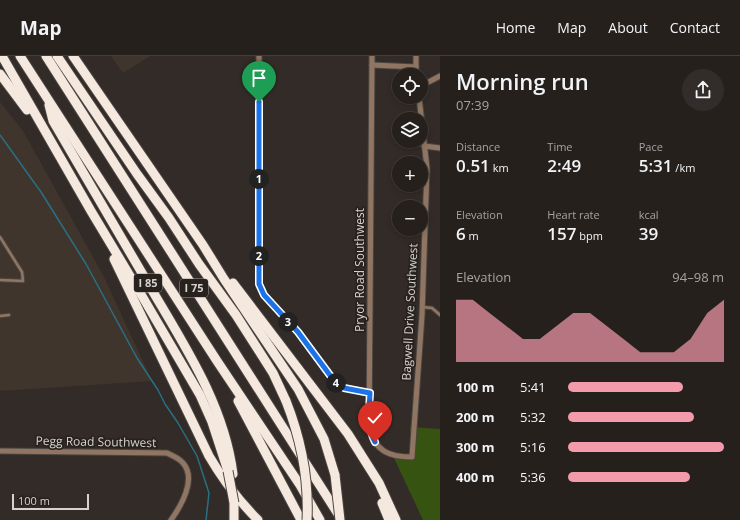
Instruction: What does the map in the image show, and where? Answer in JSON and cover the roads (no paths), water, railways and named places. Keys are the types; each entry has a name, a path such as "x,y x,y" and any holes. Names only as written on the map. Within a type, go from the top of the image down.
{"highway":[{"path":"2,56 90,211 200,395 231,473 231,490 234,503"},
{"name":"I 75","path":"20,56 217,361 300,485 320,520"},
{"name":"I 75","path":"46,56 341,520"},
{"path":"57,56 199,264 236,315 273,373 294,422 303,454 308,492 307,520"},
{"path":"73,56 203,245 298,389 324,438 335,475 341,520"},
{"path":"80,56 108,107"},
{"path":"0,74 48,138"},
{"name":"I 85","path":"48,99 53,121 173,326 208,390 226,437 231,473 234,517"},
{"path":"90,211 208,456 223,480 258,520"},
{"path":"203,245 256,311 348,434 379,483 396,520"},
{"path":"217,361 301,520"},
{"path":"348,434 365,465 389,520"}],"street":[{"path":"259,56 259,284 264,295 298,332 335,382 344,388 370,393"},
{"name":"Pryor Road Southwest","path":"372,56 369,428 371,435 381,449 399,457 412,457"},
{"path":"372,65 416,67 416,56"},
{"path":"428,82 440,76"},
{"path":"428,146 440,148"},
{"name":"Bagwell Drive Southwest","path":"412,457 422,306 426,168 424,148"},
{"name":"Pegg Road Southwest","path":"0,451 167,453 177,458 184,464 188,472 189,482 182,501 171,520"}],"lane":[{"path":"0,237 22,272 23,280 0,280"},
{"path":"422,306 432,308 440,315"},
{"path":"0,316 9,315"}],"waterway":[{"path":"0,135 41,192 86,264 137,358 158,390 197,456 209,493 206,520"}]}
